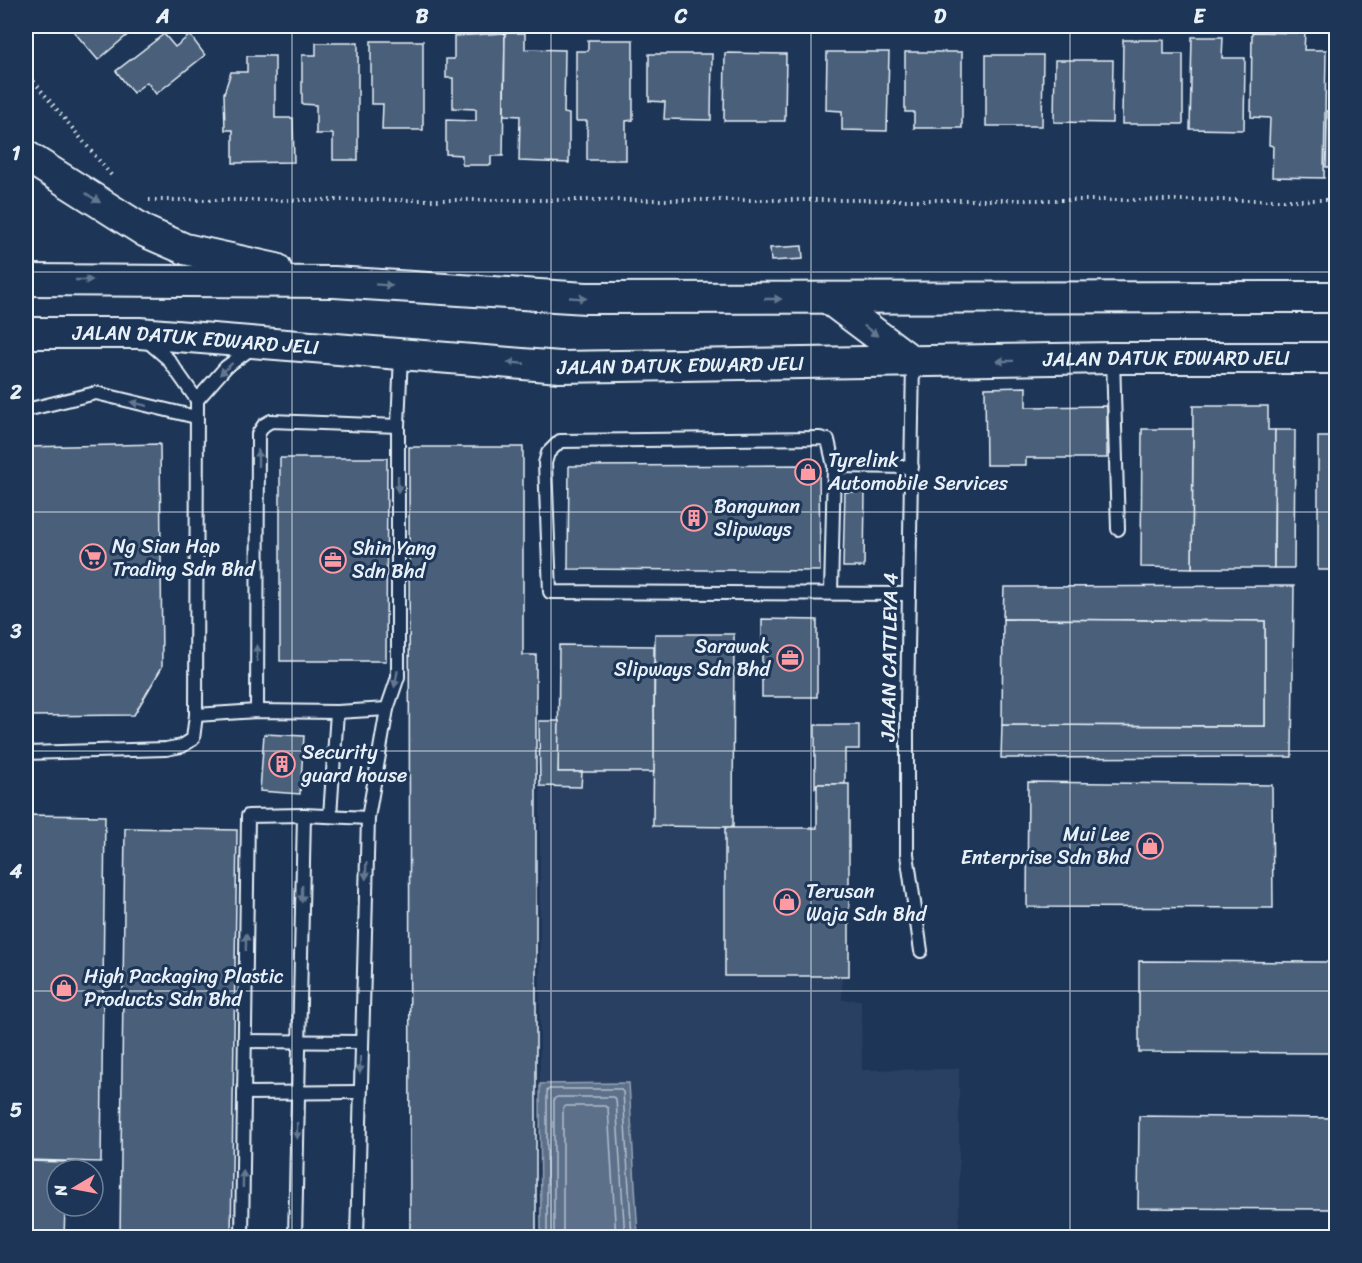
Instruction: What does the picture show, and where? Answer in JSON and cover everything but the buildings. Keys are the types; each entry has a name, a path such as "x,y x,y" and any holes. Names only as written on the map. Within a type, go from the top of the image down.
{"street":[{"path":"26,156 146,232 185,249 334,282"},
{"path":"26,184 66,180"},
{"path":"26,280 334,282 586,298 1336,297"},
{"path":"830,299 913,362"},
{"name":"JALAN DATUK EDWARD JELI","path":"26,333 139,333 560,367 1113,358 1336,358"},
{"path":"26,354 74,333"}],"lane":[{"path":"139,333 168,359 197,400"},
{"path":"26,753 166,749 182,746 193,739 196,715 197,400 226,367 260,343"},
{"path":"357,1238 360,1042 368,818 387,709 398,677 398,426 401,354"},
{"path":"1113,358 1118,529"},
{"name":"JALAN CATTLEYA 4","path":"913,362 907,854 921,951"},
{"path":"26,410 96,393 196,417"},
{"path":"257,711 258,434 264,425 271,421 398,426"},
{"path":"831,593 834,466 828,440 820,438 560,441 548,453 545,463 550,592 909,594"},
{"path":"834,466 912,467"},
{"path":"196,715 257,711 338,712 387,709"},
{"path":"330,816 338,712"},
{"path":"242,1238 248,816 304,815 368,818"},
{"path":"295,1238 304,815"},
{"path":"245,1041 360,1042"},
{"path":"244,1093 359,1092"}],"path":[{"path":"26,72 117,182"},
{"path":"144,200 1336,200"}],"shaded area":[{"path":"582,772 654,772 654,826 725,828 725,976 842,976 842,1000 861,1000 862,1070 959,1069 959,1237 638,1237 629,1083 540,1084 540,786 581,787"}],"water":[{"path":"629,1083 638,1237 541,1237 540,1084"}],"place":[{"name":"Tyrelink Automobile Services","path":"808,472"},
{"name":"Bangunan Slipways","path":"694,518"},
{"name":"Ng Sian Hap Trading Sdn Bhd","path":"93,557"},
{"name":"Shin Yang Sdn Bhd","path":"333,560"},
{"name":"Sarawak Slipways Sdn Bhd","path":"790,658"},
{"name":"Security guard house","path":"282,764"},
{"name":"Mui Lee Enterprise Sdn Bhd","path":"1150,846"},
{"name":"Terusan Waja Sdn Bhd","path":"787,902"},
{"name":"High Packaging Plastic Products Sdn Bhd","path":"64,988"}]}
